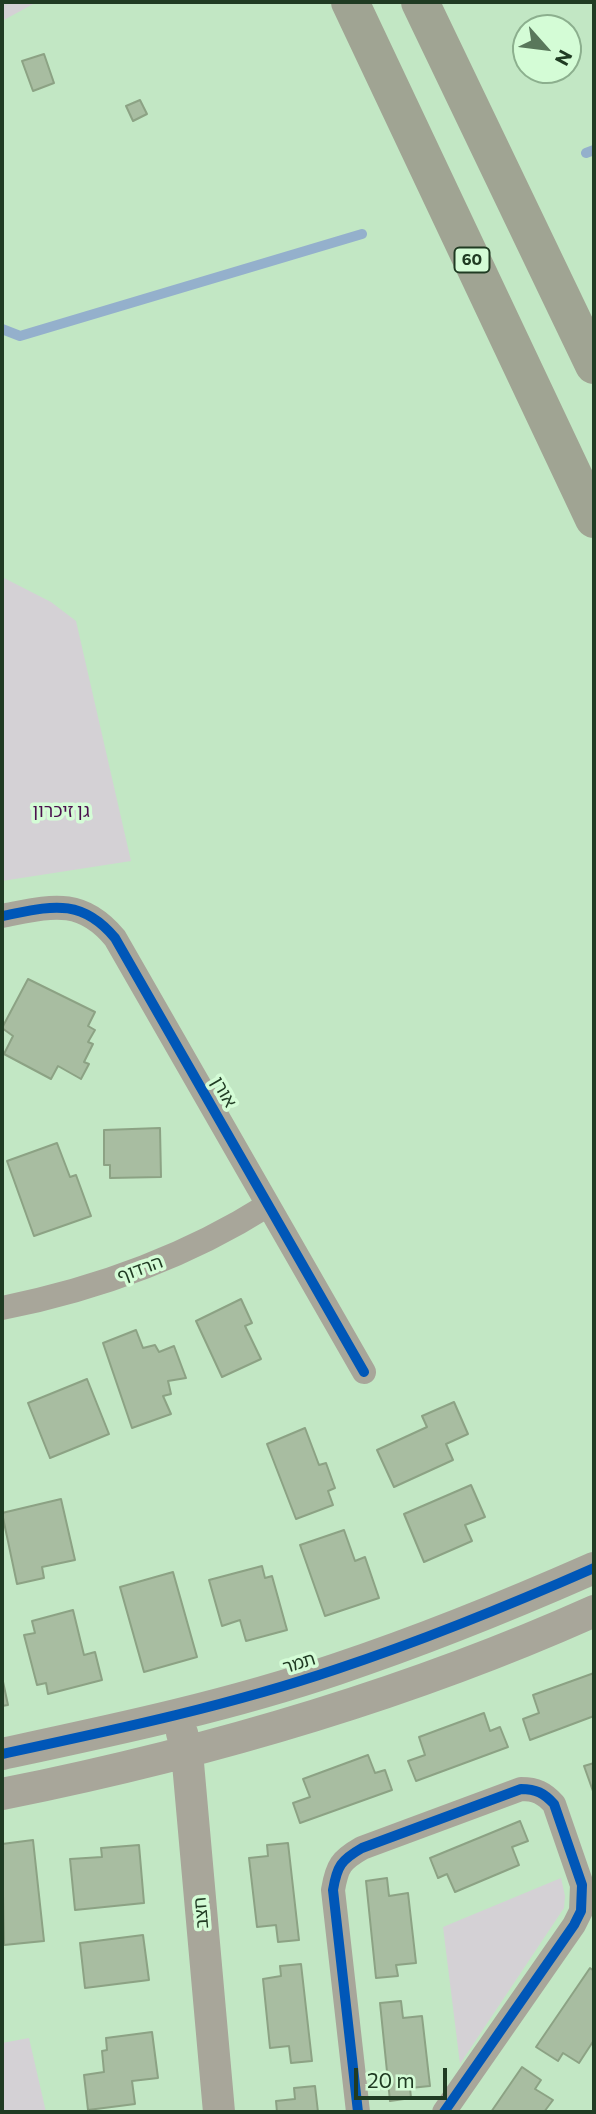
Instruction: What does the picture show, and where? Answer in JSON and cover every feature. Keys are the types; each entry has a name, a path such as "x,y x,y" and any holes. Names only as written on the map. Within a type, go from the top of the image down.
{"highway":[{"name":"60","path":"350,2 594,519"},
{"path":"420,2 594,365"}],"street":[{"name":"אורן","path":"2,916 40,909 67,908 89,914 107,928 123,950 364,1372"},
{"name":"הרדוף","path":"2,1308 75,1290 142,1269 229,1230 268,1205"},
{"name":"תמר","path":"2,1754 178,1714 265,1691 405,1646 594,1568"},
{"path":"2,1794 276,1729 406,1687 594,1611"},
{"name":"חצב","path":"178,1714 187,1752 219,2112"},
{"path":"358,2112 332,1890 336,1871 345,1858 362,1848 521,1790 531,1789 545,1795 554,1804 582,1885 581,1911 574,1925 444,2112"}],"green space":[{"path":"2,2 37,2 2,21"},
{"name":"גן זיכרון","path":"2,577 51,602 76,621 131,861 2,881"},
{"path":"561,1878 565,1896 564,1908 460,2064 443,1927"},
{"path":"29,2038 46,2112 2,2112 2,2043"}],"building":[{"path":"44,54 54,83 33,91 22,61"},
{"path":"140,100 147,114 133,121 126,106"},
{"path":"28,979 95,1012 88,1026 95,1030 88,1042 93,1044 84,1062 89,1064 81,1079 58,1066 51,1079 4,1054 13,1036 2,1028"},
{"path":"160,1128 161,1177 110,1178 110,1165 104,1165 104,1130"},
{"path":"57,1143 70,1177 76,1175 91,1216 34,1236 7,1161"},
{"path":"241,1299 252,1323 245,1326 261,1359 222,1377 196,1321"},
{"path":"136,1330 143,1348 155,1345 159,1352 174,1346 186,1378 168,1381 171,1394 163,1396 171,1414 132,1428 103,1343"},
{"path":"87,1379 109,1434 50,1458 28,1403"},
{"path":"454,1402 468,1434 446,1444 453,1460 394,1487 377,1450 427,1427 422,1416"},
{"path":"305,1428 319,1465 326,1463 335,1488 328,1491 333,1505 296,1519 267,1444"},
{"path":"471,1485 485,1517 465,1525 472,1541 424,1562 404,1514"},
{"path":"61,1499 75,1560 42,1567 44,1578 17,1584 2,1513"},
{"path":"344,1530 355,1561 365,1557 379,1598 325,1616 300,1545"},
{"path":"262,1566 265,1578 272,1576 287,1630 246,1641 240,1620 222,1626 209,1580"},
{"path":"173,1572 197,1657 144,1672 120,1587"},
{"path":"73,1610 84,1655 95,1652 102,1680 48,1694 46,1683 37,1685 24,1635 35,1633 32,1621"},
{"path":"594,1673 594,1716 530,1740 523,1719 539,1713 533,1695"},
{"path":"2,1677 8,1705 2,1706"},
{"path":"484,1713 490,1731 500,1727 508,1747 416,1781 408,1761 425,1755 419,1737"},
{"path":"368,1755 375,1773 385,1770 392,1790 300,1823 293,1803 310,1797 303,1779"},
{"path":"594,1763 594,1794 584,1766"},
{"path":"520,1821 528,1841 512,1847 519,1865 455,1892 447,1874 438,1878 430,1858"},
{"path":"33,1840 44,1941 4,1945 2,1844"},
{"path":"288,1843 299,1940 278,1942 276,1925 257,1927 249,1858 268,1856 267,1845"},
{"path":"139,1845 144,1903 75,1910 70,1859 102,1857 101,1848"},
{"path":"387,1878 389,1896 408,1893 416,1963 396,1965 398,1976 376,1978 366,1881"},
{"path":"143,1935 149,1980 85,1988 80,1943"},
{"path":"301,1964 312,2061 291,2063 289,2046 270,2048 263,1979 281,1976 280,1966"},
{"path":"590,1968 594,1971 594,2040 579,2063 563,2053 558,2061 536,2047"},
{"path":"401,2001 403,2018 422,2016 430,2086 410,2088 411,2098 390,2101 380,2003"},
{"path":"152,2032 158,2078 132,2081 135,2104 88,2110 84,2075 104,2072 102,2051 107,2050 106,2038"},
{"path":"522,2067 541,2080 535,2089 553,2100 544,2112 491,2112"},
{"path":"315,2086 318,2112 277,2112 276,2101 295,2099 294,2088"}],"waterway":[{"path":"586,153 594,150"},
{"path":"2,329 20,336 362,234"}],"cycle path":[{"path":"2,916 49,908 76,910 102,925 115,938 364,1372"},
{"path":"2,1754 171,1716 296,1682 434,1634 594,1568"},
{"path":"358,2112 333,1890 338,1869 349,1856 362,1848 521,1789 535,1791 554,1804 582,1885 581,1911 574,1925 444,2112"}]}
